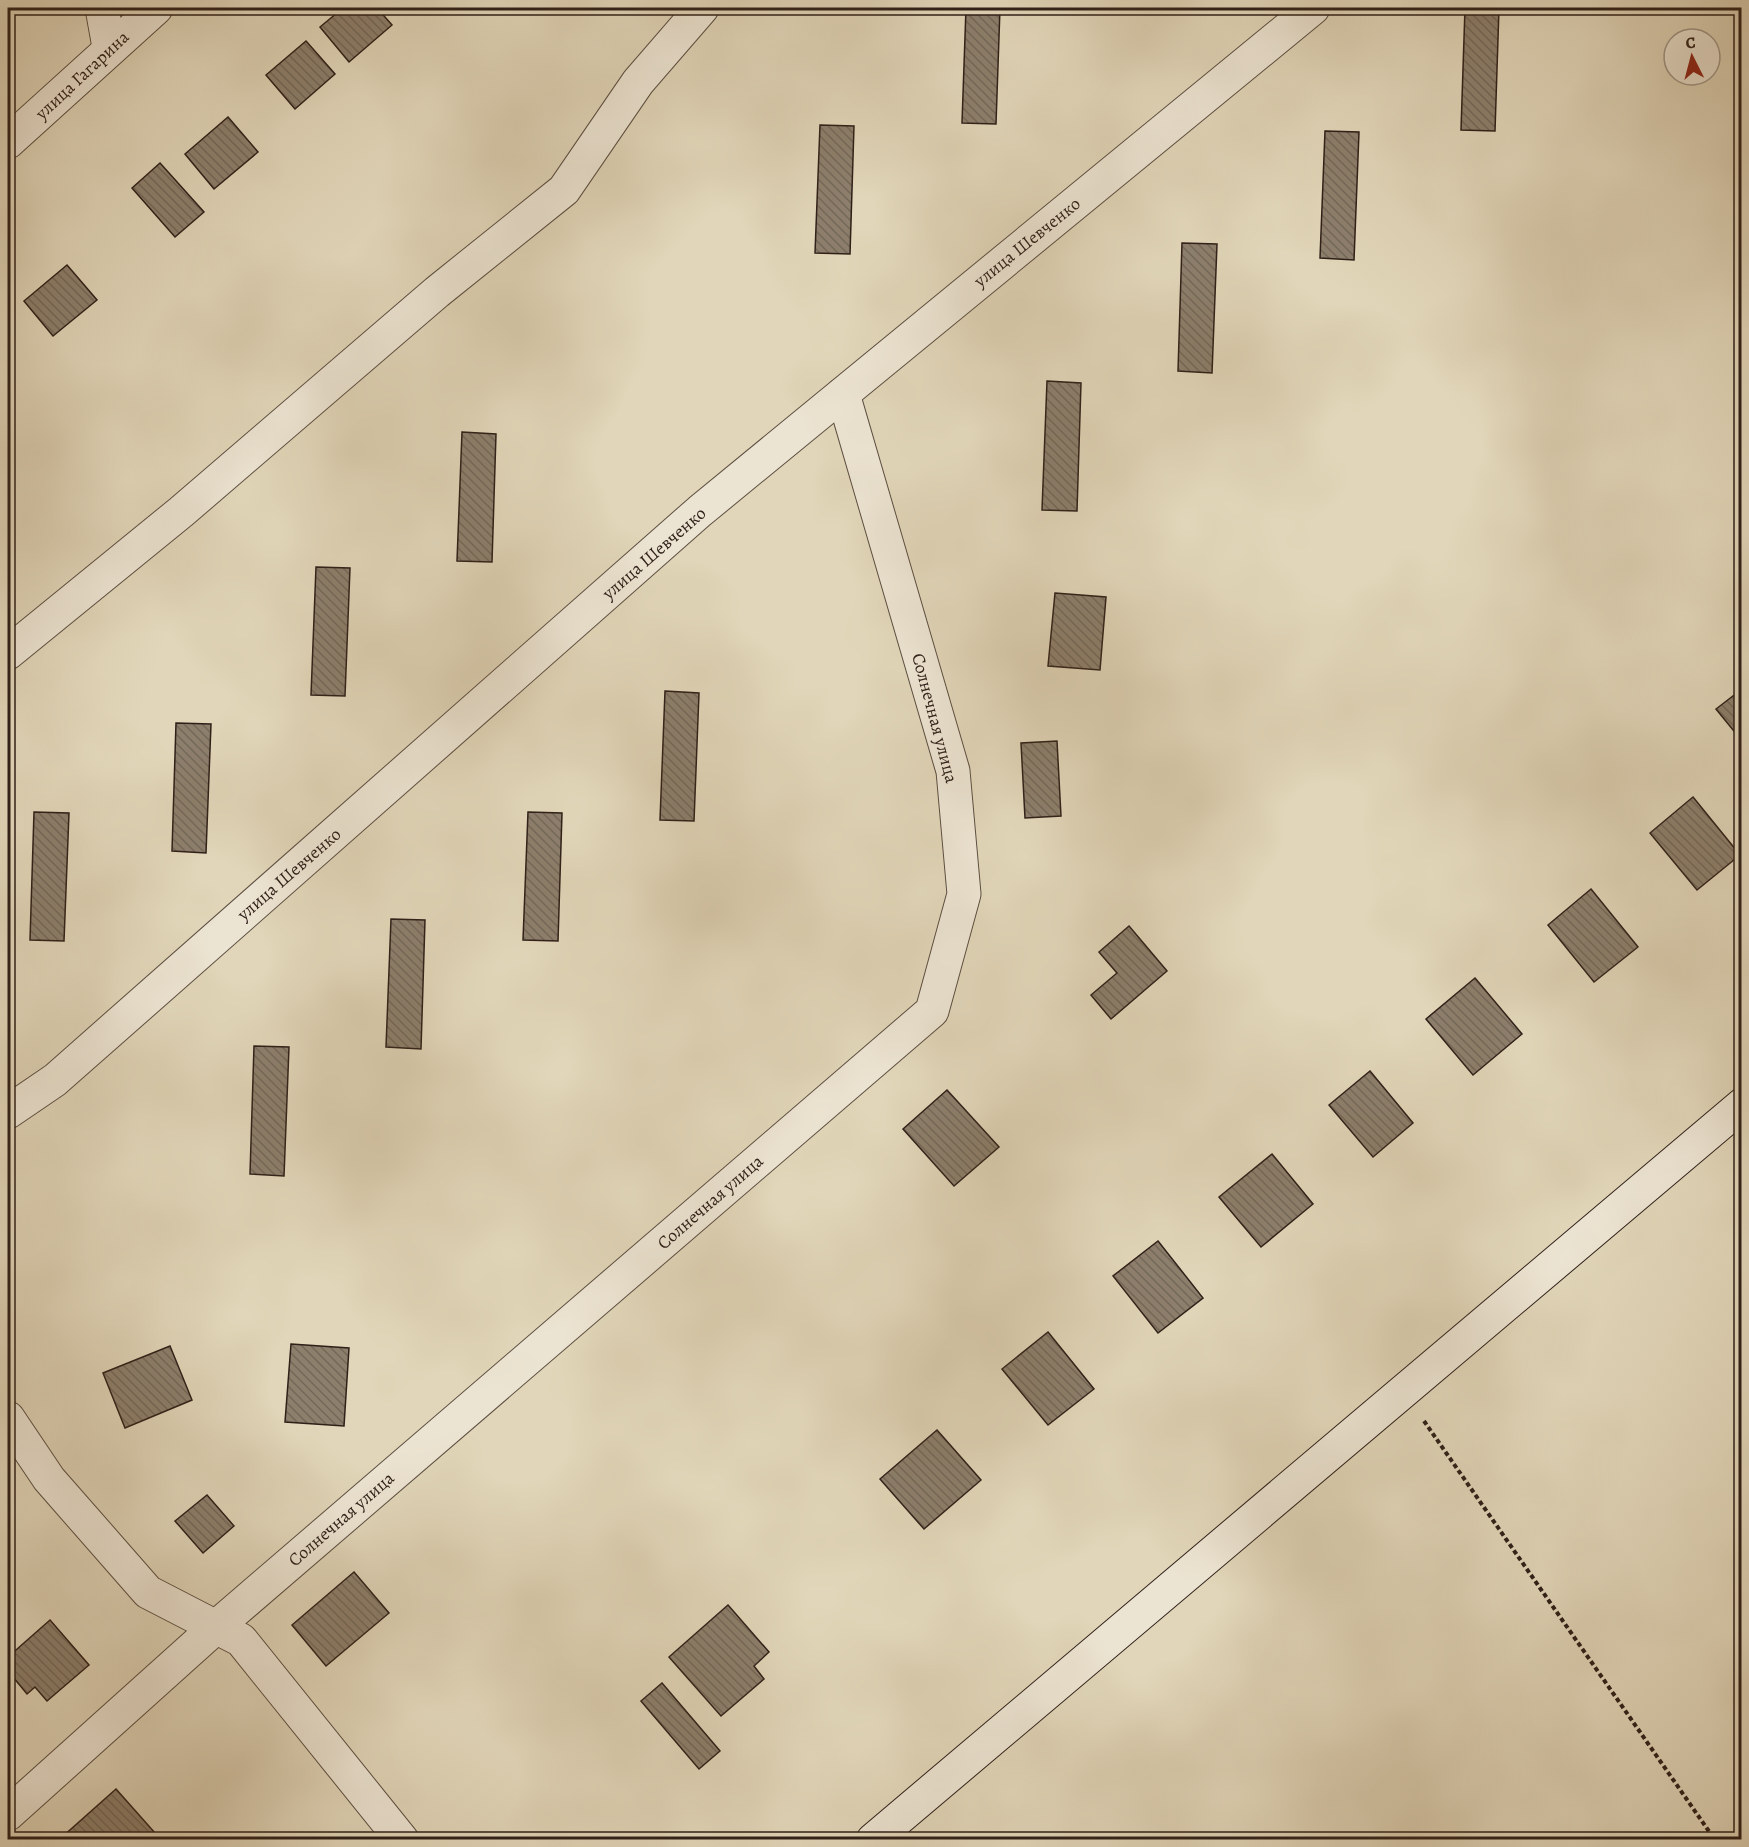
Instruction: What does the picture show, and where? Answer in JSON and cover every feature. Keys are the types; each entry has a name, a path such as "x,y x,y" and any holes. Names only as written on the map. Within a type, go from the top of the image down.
{"street":[{"path":"102,8 109,47"},
{"name":"улица Гагарина","path":"8,142 109,47 156,8"},
{"path":"8,653 171,520 437,292 564,190 638,82 702,8"},
{"name":"улица Шевченко","path":"8,1112 56,1080 700,511 1313,8"},
{"name":"Солнечная улица","path":"8,1814 216,1627 933,1011 964,894 953,771 843,394"},
{"path":"873,1839 1742,1105"},
{"path":"8,1419 49,1479 148,1592 241,1640 402,1839"}],"path":[{"path":"1403,1391 1715,1839"}],"building":[{"path":"343,8 377,8 392,25 349,62 320,27"},
{"path":"966,8 1000,8 996,124 962,123"},
{"path":"1465,8 1499,8 1495,131 1461,130"},
{"path":"306,41 335,74 295,109 266,75"},
{"path":"228,117 258,152 214,189 185,154"},
{"path":"820,125 854,126 850,254 815,253"},
{"path":"1325,131 1359,132 1354,260 1320,258"},
{"path":"160,163 204,212 175,237 132,188"},
{"path":"1182,243 1217,244 1212,373 1178,371"},
{"path":"67,265 97,300 53,336 24,301"},
{"path":"1047,381 1081,383 1077,511 1042,510"},
{"path":"462,432 496,434 492,562 457,561"},
{"path":"1742,433 1742,447 1735,438"},
{"path":"316,567 350,568 345,696 311,695"},
{"path":"1055,593 1106,597 1100,670 1048,666"},
{"path":"1742,689 1742,741 1716,709"},
{"path":"665,691 699,693 694,821 660,820"},
{"path":"176,723 211,724 206,853 172,851"},
{"path":"1057,741 1061,816 1025,818 1021,743"},
{"path":"1693,797 1740,855 1697,890 1650,833"},
{"path":"34,812 69,813 64,941 30,940"},
{"path":"528,812 562,813 558,941 523,940"},
{"path":"1591,889 1638,947 1594,982 1548,925"},
{"path":"391,919 425,920 421,1049 386,1047"},
{"path":"1129,926 1167,971 1111,1019 1091,995 1117,973 1099,952"},
{"path":"1475,978 1522,1034 1473,1075 1426,1019"},
{"path":"254,1046 289,1047 284,1176 250,1174"},
{"path":"1370,1071 1413,1123 1373,1157 1329,1105"},
{"path":"947,1090 999,1147 954,1186 903,1129"},
{"path":"1272,1154 1313,1204 1261,1247 1219,1197"},
{"path":"1158,1241 1203,1298 1158,1333 1113,1276"},
{"path":"1048,1332 1094,1389 1048,1425 1002,1369"},
{"path":"291,1344 349,1348 344,1426 285,1422"},
{"path":"170,1346 192,1400 125,1428 103,1373"},
{"path":"937,1430 981,1480 924,1529 880,1479"},
{"path":"207,1495 234,1526 203,1553 175,1521"},
{"path":"354,1572 389,1613 326,1666 292,1625"},
{"path":"728,1605 769,1652 754,1666 764,1679 721,1716 669,1657"},
{"path":"50,1620 89,1665 47,1701 35,1687 27,1694 8,1671 8,1657"},
{"path":"662,1683 720,1751 699,1769 641,1701"},
{"path":"116,1789 155,1833 148,1840 62,1840 61,1838"}]}
